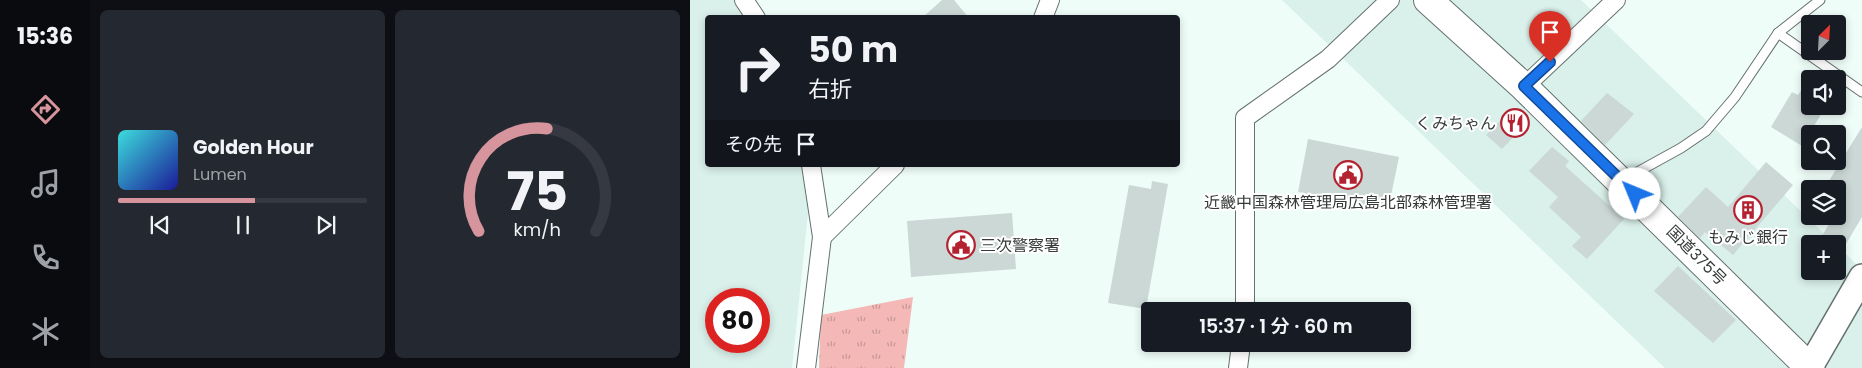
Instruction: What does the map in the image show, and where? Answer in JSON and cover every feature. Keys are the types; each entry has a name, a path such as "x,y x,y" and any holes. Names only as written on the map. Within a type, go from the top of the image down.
{"highway":[{"name":"国道375号","path":"1428,0 1524,86 1622,180 1810,368"}],"street":[{"path":"744,0 754,15"},
{"path":"1044,15 1050,0"},
{"path":"1245,302 1245,118 1328,58 1390,0"},
{"path":"1524,86 1616,0"},
{"path":"806,368 822,237 811,167"},
{"path":"822,237 893,167"},
{"path":"1810,368 1862,278"},
{"path":"1238,368 1240,352"}],"lane":[{"path":"1622,180 1681,148 1706,130 1735,97 1778,33 1820,0"},
{"path":"1778,33 1862,92"}],"shaded area":[{"path":"690,0 735,0 744,15 705,15 705,167 813,167 792,368 690,368"},
{"path":"1282,0 1581,0 1801,211 1801,225 1815,225 1826,235 1801,235 1801,280 1846,280 1846,254 1862,270 1862,368 1665,368"}],"green space":[{"path":"913,297 904,368 819,368 821,315"}],"building":[{"path":"942,0 954,0 966,15 925,15"},
{"path":"1801,90 1801,115 1821,115 1815,125 1801,125 1801,145 1771,127 1792,92 1798,95"},
{"path":"1607,93 1634,114 1605,145 1581,121"},
{"path":"1511,110 1526,124 1502,149 1486,135"},
{"path":"1862,127 1862,217 1846,244 1846,235 1822,235 1829,225 1846,225 1846,180 1830,180 1836,170 1846,170 1846,153"},
{"name":"近畿中国森林管理局広島北部森林管理署","path":"1308,139 1399,157 1388,210 1298,192"},
{"path":"1552,147 1569,161 1565,166 1624,219 1587,259 1572,246 1581,237 1549,207 1558,197 1529,171"},
{"name":"もみじ銀行","path":"1766,162 1793,185 1733,255 1705,232 1700,238 1678,217 1706,187 1728,207"},
{"path":"1152,181 1168,184 1147,302 1141,302 1141,308 1108,303 1129,185 1151,189"},
{"name":"三次警察署","path":"1012,213 1016,269 911,277 907,221"},
{"path":"1678,266 1736,320 1713,343 1654,291"}],"place":[{"name":"くみちゃん","path":"1515,123"},
{"name":"近畿中国森林管理局広島北部森林管理署","path":"1348,175"},
{"name":"もみじ銀行","path":"1748,210"},
{"name":"三次警察署","path":"961,245"}],"route":[{"path":"1550,62 1524,86 1635,194"}]}
